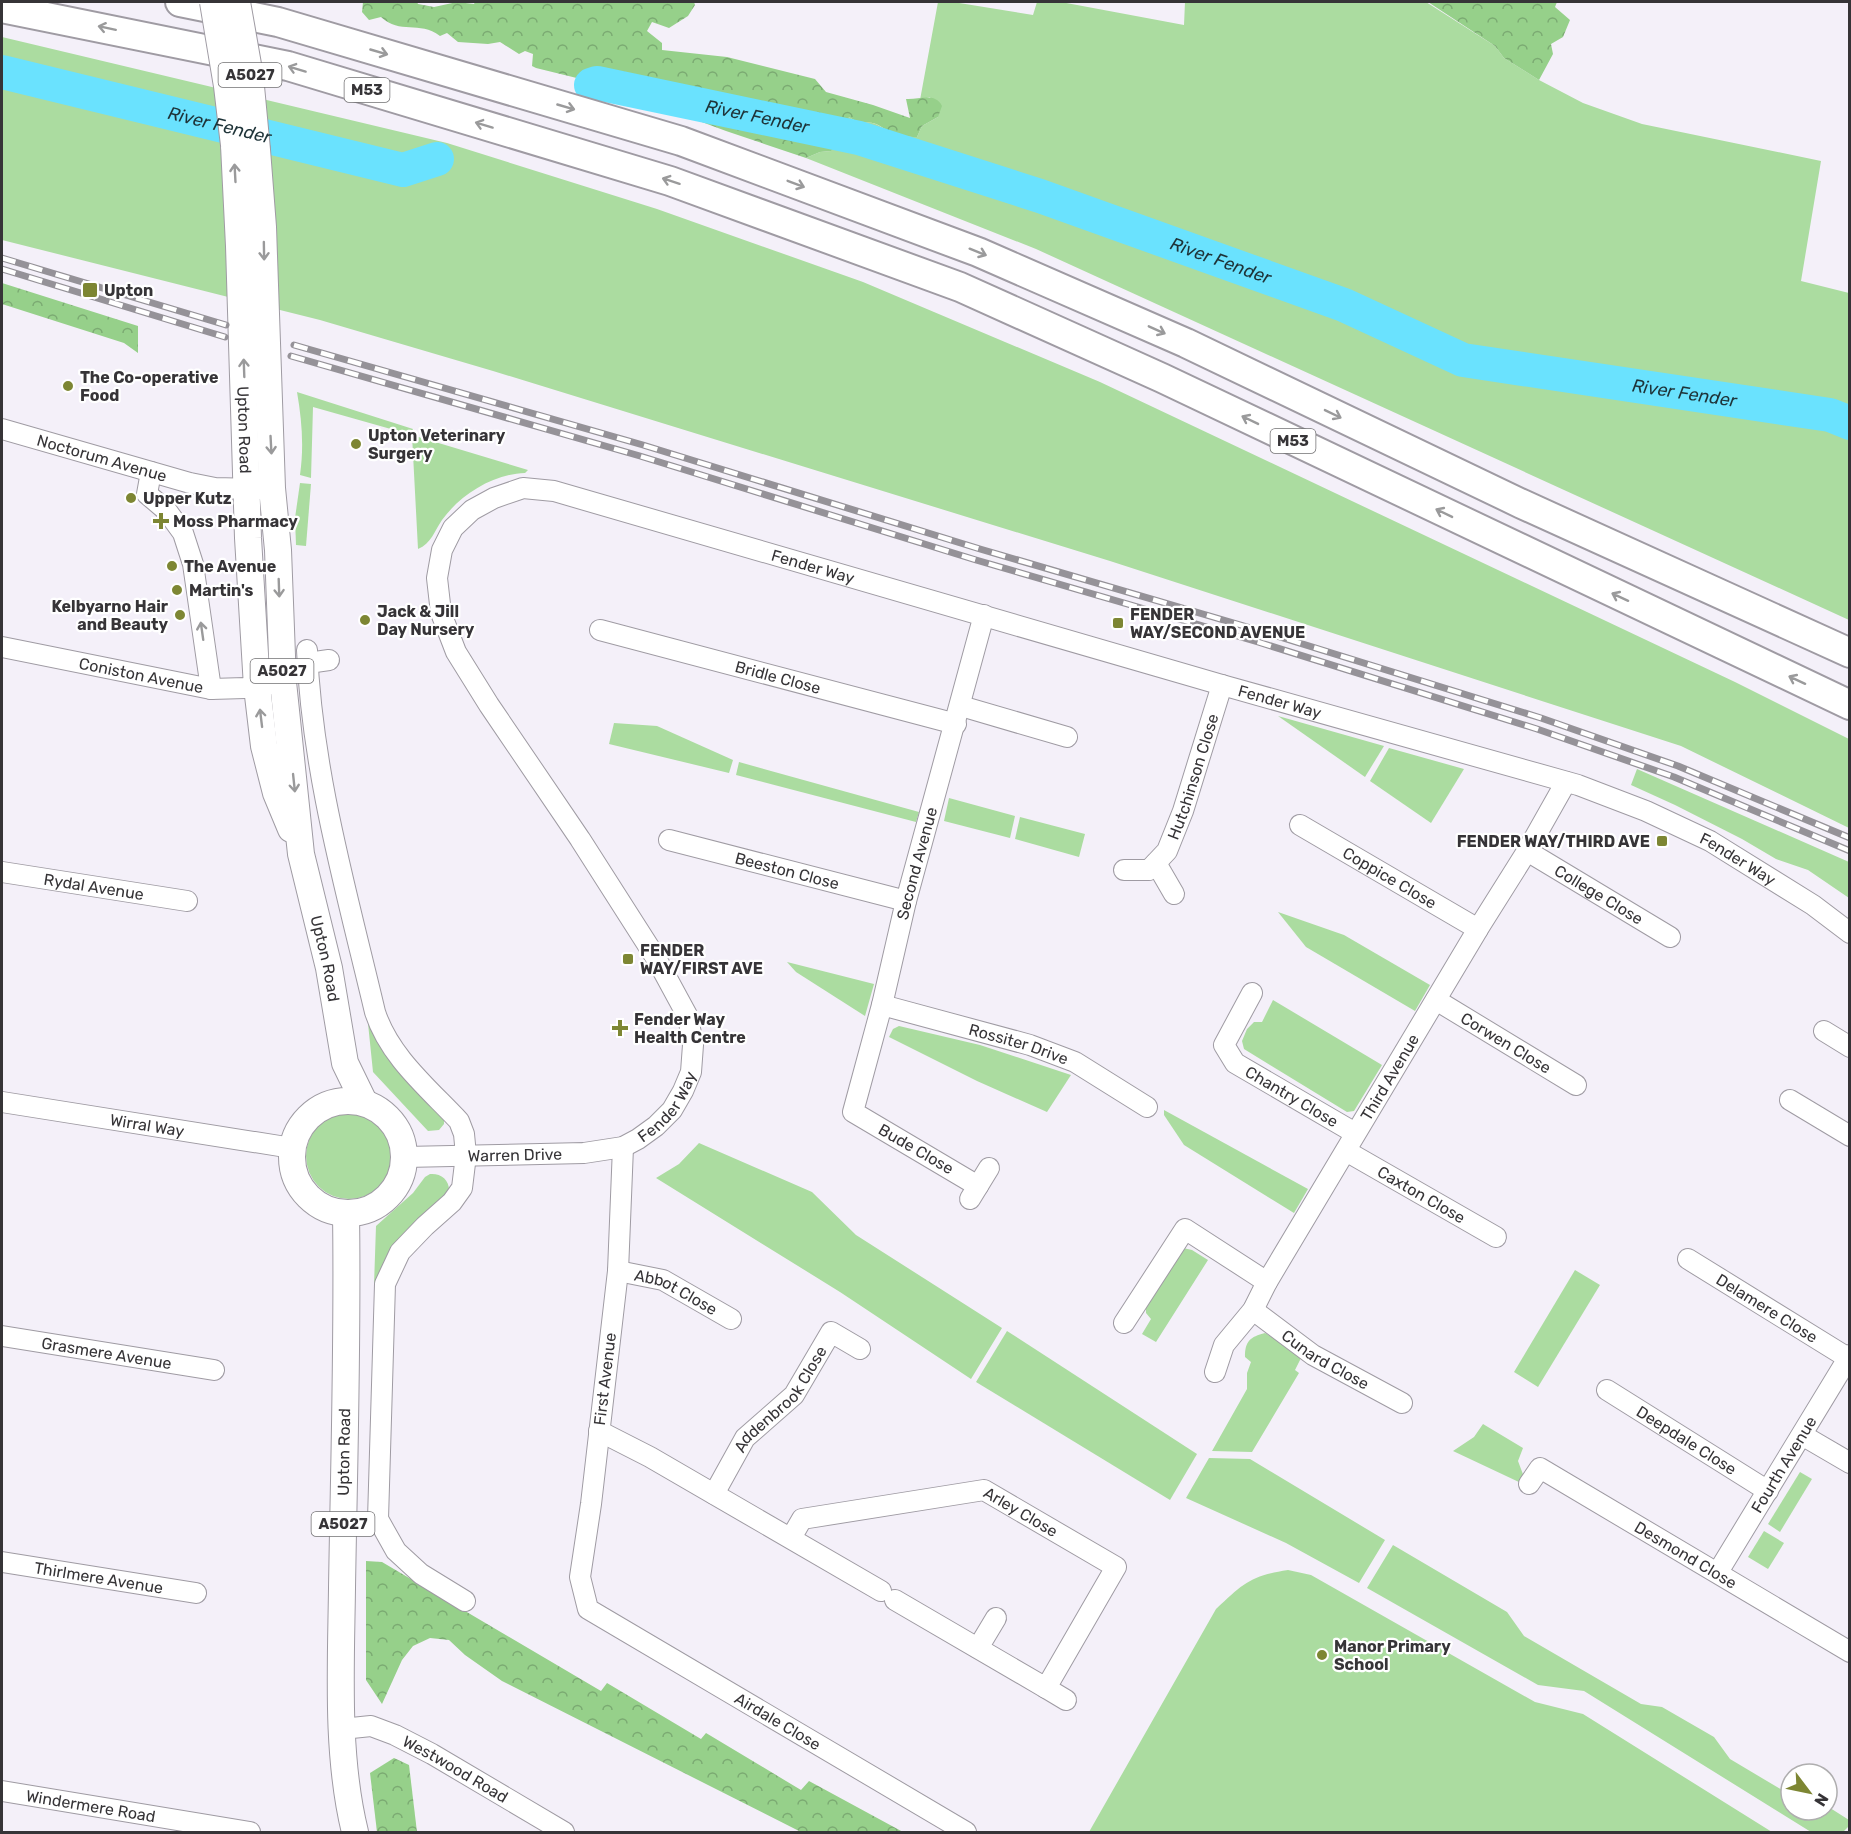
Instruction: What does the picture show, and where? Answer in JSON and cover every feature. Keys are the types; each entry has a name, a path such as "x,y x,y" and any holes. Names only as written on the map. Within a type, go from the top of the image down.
{"highway":[{"name":"M53","path":"180,2 278,22 681,141 978,252 1186,343 1522,504 1850,653"},
{"name":"M53","path":"2,8 288,66 670,181 960,286 1162,378 1850,705"}],"main road":[{"name":"Upton Road","path":"213,2 227,86 246,148 263,227 257,687 264,746 276,793 302,854"},
{"name":"Upton Road","path":"237,2 250,76 246,148"},
{"name":"Upton Road","path":"260,489 278,550 283,682 302,854 329,968 345,1063 364,1102"},
{"name":"Upton Road","path":"331,1103 345,1063"},
{"path":"347,1100 364,1102 381,1110 394,1123 402,1139 405,1157 402,1175 394,1191 380,1204 364,1212 346,1214 327,1210 311,1200 299,1185 292,1167 292,1148 297,1133 305,1120 317,1110 331,1103 347,1100"},
{"name":"Upton Road","path":"346,1214 348,1314 342,1729 346,1793 355,1832"}],"street":[{"name":"Noctorum Avenue","path":"2,429 215,488 260,489"},
{"path":"151,472 147,494 167,511 183,532 193,564 211,689"},
{"name":"Fender Way","path":"623,1147 656,1126 672,1110 683,1091 691,1072 692,1063 693,1045 688,1017 656,958 456,652 441,613 437,578 442,550 453,528 472,510 494,498 523,488 554,491 1222,685 1566,782 1646,811 1710,841 1813,905 1850,933"},
{"name":"Second Avenue","path":"853,1112 882,1005 906,901 984,615"},
{"name":"Bridle Close","path":"600,630 958,715 1068,737"},
{"name":"Coniston Avenue","path":"2,647 211,689 257,687 283,682"},
{"path":"329,660 308,656 309,684 327,810 375,1012 381,1032 398,1055 459,1121 464,1134 466,1155 462,1188 452,1202 400,1252 385,1284 378,1519 396,1551 421,1574 465,1601"},
{"name":"Hutchinson Close","path":"1156,863 1167,851 1183,812 1222,685"},
{"name":"Third Avenue","path":"1215,1372 1224,1345 1254,1310 1267,1282 1527,851 1566,782"},
{"name":"Coppice Close","path":"1300,825 1478,929"},
{"name":"Beeston Close","path":"669,840 906,901"},
{"name":"College Close","path":"1527,851 1670,937"},
{"path":"1124,870 1149,870 1156,863 1174,894"},
{"name":"Rydal Avenue","path":"2,872 187,902"},
{"name":"Chantry Close","path":"1252,993 1224,1045 1235,1063 1351,1142"},
{"name":"Corwen Close","path":"1436,1000 1576,1085"},
{"name":"Rossiter Drive","path":"882,1005 1030,1045 1075,1062 1147,1107"},
{"path":"1824,1031 1850,1047"},
{"path":"1790,1100 1850,1136"},
{"name":"Wirral Way","path":"2,1102 292,1148"},
{"name":"Bude Close","path":"853,1112 974,1192 989,1168"},
{"name":"Caxton Close","path":"1351,1142 1496,1237"},
{"name":"Warren Drive","path":"405,1157 584,1153 623,1147"},
{"name":"First Avenue","path":"588,1609 580,1577 591,1504 618,1271 623,1147"},
{"path":"1124,1323 1185,1229 1267,1282"},
{"name":"Delamere Close","path":"1688,1259 1849,1357"},
{"name":"Abbot Close","path":"618,1271 663,1280 731,1319"},
{"name":"Cunard Close","path":"1254,1310 1313,1355 1402,1403"},
{"name":"Addenbrook Close","path":"714,1494 745,1438 794,1395 831,1332 860,1349"},
{"name":"Grasmere Avenue","path":"2,1336 214,1370"},
{"name":"Fourth Avenue","path":"1718,1572 1849,1357"},
{"name":"Deepdale Close","path":"1607,1390 1768,1491"},
{"path":"599,1431 791,1538 1066,1700"},
{"path":"1802,1435 1850,1463"},
{"name":"Desmond Close","path":"1529,1484 1539,1468 1850,1652"},
{"name":"Arley Close","path":"791,1538 802,1519 984,1490 1106,1561 1116,1567 1046,1688"},
{"name":"Thirlmere Avenue","path":"2,1562 196,1593"},
{"name":"Airdale Close","path":"588,1609 966,1833"},
{"path":"978,1648 996,1618"},
{"name":"Westwood Road","path":"342,1729 371,1726 395,1735 432,1754 564,1833"},
{"name":"Windermere Road","path":"2,1791 250,1833"}],"green space":[{"path":"363,2 417,2 434,7 457,2 474,4 475,2 694,2 695,5 688,16 669,28 652,22 647,31 662,43 662,50 727,57 815,79 826,92 910,118 906,99 931,98 942,106 938,117 922,126 917,137 891,133 875,124 861,124 849,117 841,142 831,151 820,152 806,158 597,83 536,68 532,66 533,54 525,51 519,54 500,42 488,44 458,42 447,33 440,36 425,29 402,27 381,17 369,20 362,12"},
{"path":"938,2 953,2 1033,15 1037,2 1061,2 1184,25 1185,2 1426,2 1495,46 1504,58 1583,103 1642,124 1821,161 1801,281 1849,293 1849,620 1036,249 806,158 820,152 831,151 849,117 861,124 875,124 891,133 917,137 922,126 938,117 930,97 920,100"},
{"path":"1428,2 1557,2 1555,7 1570,20 1563,37 1551,44 1553,54 1539,80 1504,58 1495,46"},
{"path":"2,37 447,143 657,209 863,282 1100,382 1735,682 1849,739 1849,828 1681,746 1110,561 320,320 2,240"},
{"path":"2,283 138,326 138,353 124,343 2,304"},
{"path":"297,392 413,429 412,435 313,407 311,478 300,475 302,434"},
{"path":"412,435 528,470 525,473 501,477 468,494 449,511 429,540 418,549"},
{"path":"300,483 311,484 306,546 296,545 295,518"},
{"path":"1278,716 1384,746 1365,777"},
{"path":"614,723 657,726 733,760 729,773 609,744"},
{"path":"1389,748 1464,769 1431,823 1370,781"},
{"path":"739,762 919,812 916,822 736,775"},
{"path":"1637,769 1849,862 1849,898 1808,870 1776,859 1742,839 1631,785"},
{"path":"949,798 1015,816 1010,838 944,821"},
{"path":"1020,817 1085,834 1079,857 1015,839"},
{"path":"1278,912 1344,935 1430,985 1415,1011 1306,947"},
{"path":"787,962 874,984 865,1016 796,972"},
{"path":"1273,1000 1382,1065 1354,1111 1347,1112 1244,1049 1242,1041 1247,1029 1254,1022 1262,1022"},
{"path":"366,1004 375,1038 397,1071 444,1117 444,1124 439,1130 428,1131 373,1072"},
{"path":"899,1026 980,1045 1071,1075 1047,1112 977,1081 889,1037 893,1029"},
{"path":"1164,1110 1308,1189 1294,1213 1184,1145 1164,1115"},
{"path":"349,1113 366,1116 380,1125 389,1139 392,1156 389,1173 380,1187 366,1196 349,1199 332,1196 318,1187 309,1173 306,1156 309,1139 318,1125 332,1116"},
{"path":"699,1143 812,1192 856,1235 1002,1328 971,1379 840,1292 656,1178 679,1164"},
{"path":"430,1174 444,1178 449,1192 382,1269 374,1285 376,1226 413,1193"},
{"path":"1183,1248 1192,1250 1208,1260 1156,1342 1142,1334 1151,1319 1146,1313 1146,1305"},
{"path":"1575,1270 1600,1285 1538,1387 1514,1372"},
{"path":"1007,1331 1197,1454 1170,1500 976,1382"},
{"path":"1265,1333 1302,1356 1295,1370 1299,1373 1252,1452 1212,1451 1247,1389 1247,1373 1251,1362 1245,1357 1247,1343 1252,1338"},
{"path":"1483,1424 1523,1448 1518,1461 1524,1477 1521,1483 1453,1451 1474,1437"},
{"path":"1209,1458 1250,1459 1385,1540 1359,1583 1286,1543 1186,1498"},
{"path":"1800,1472 1812,1479 1780,1532 1768,1524"},
{"path":"1764,1531 1784,1543 1768,1569 1748,1557"},
{"path":"1393,1545 1507,1612 1524,1636 1641,1704 1662,1707 1714,1737 1730,1759 1779,1788 1779,1812 1584,1691 1538,1685 1367,1588"},
{"path":"366,1561 382,1562 601,1691 607,1683 701,1739 706,1733 801,1790 809,1781 903,1832 801,1832 502,1681 465,1655 449,1640 430,1638 413,1646 402,1660 382,1704 366,1680"},
{"name":"Manor Primary School","path":"1288,1570 1311,1575 1535,1702 1583,1714 1772,1832 1089,1832 1216,1609 1248,1582 1265,1575"},
{"path":"394,1758 409,1765 417,1832 377,1832 370,1773"},
{"path":"1839,1814 1849,1820 1849,1826 1843,1832 1811,1832 1795,1822 1839,1822"}],"waterway":[{"name":"River Fender","path":"2,72 403,170 437,159"},
{"name":"River Fender","path":"591,85 597,83 859,138 1040,196 1344,305 1463,360 1830,415 1850,423"}],"railway":[{"path":"2,258 226,325"},
{"path":"2,269 225,337"},
{"path":"294,345 643,445 1541,718 1678,766 1850,838"},
{"path":"291,356 640,456 976,560 1258,642 1537,729 1674,777 1850,851"}],"place":[{"name":"Upton","path":"90,290"},
{"name":"The Co-operative Food","path":"68,386"},
{"name":"Upton Veterinary Surgery","path":"356,444"},
{"name":"Upper Kutz","path":"131,498"},
{"name":"Moss Pharmacy","path":"161,521"},
{"name":"The Avenue","path":"172,566"},
{"name":"Martin's","path":"177,590"},
{"name":"Kelbyarno Hair and Beauty","path":"180,615"},
{"name":"Jack & Jill Day Nursery","path":"365,620"},
{"name":"FENDER WAY/SECOND AVENUE","path":"1118,623"},
{"name":"FENDER WAY/THIRD AVE","path":"1662,841"},
{"name":"FENDER WAY/FIRST AVE","path":"628,959"},
{"name":"Fender Way Health Centre","path":"620,1028"},
{"name":"Manor Primary School","path":"1322,1655"}]}
